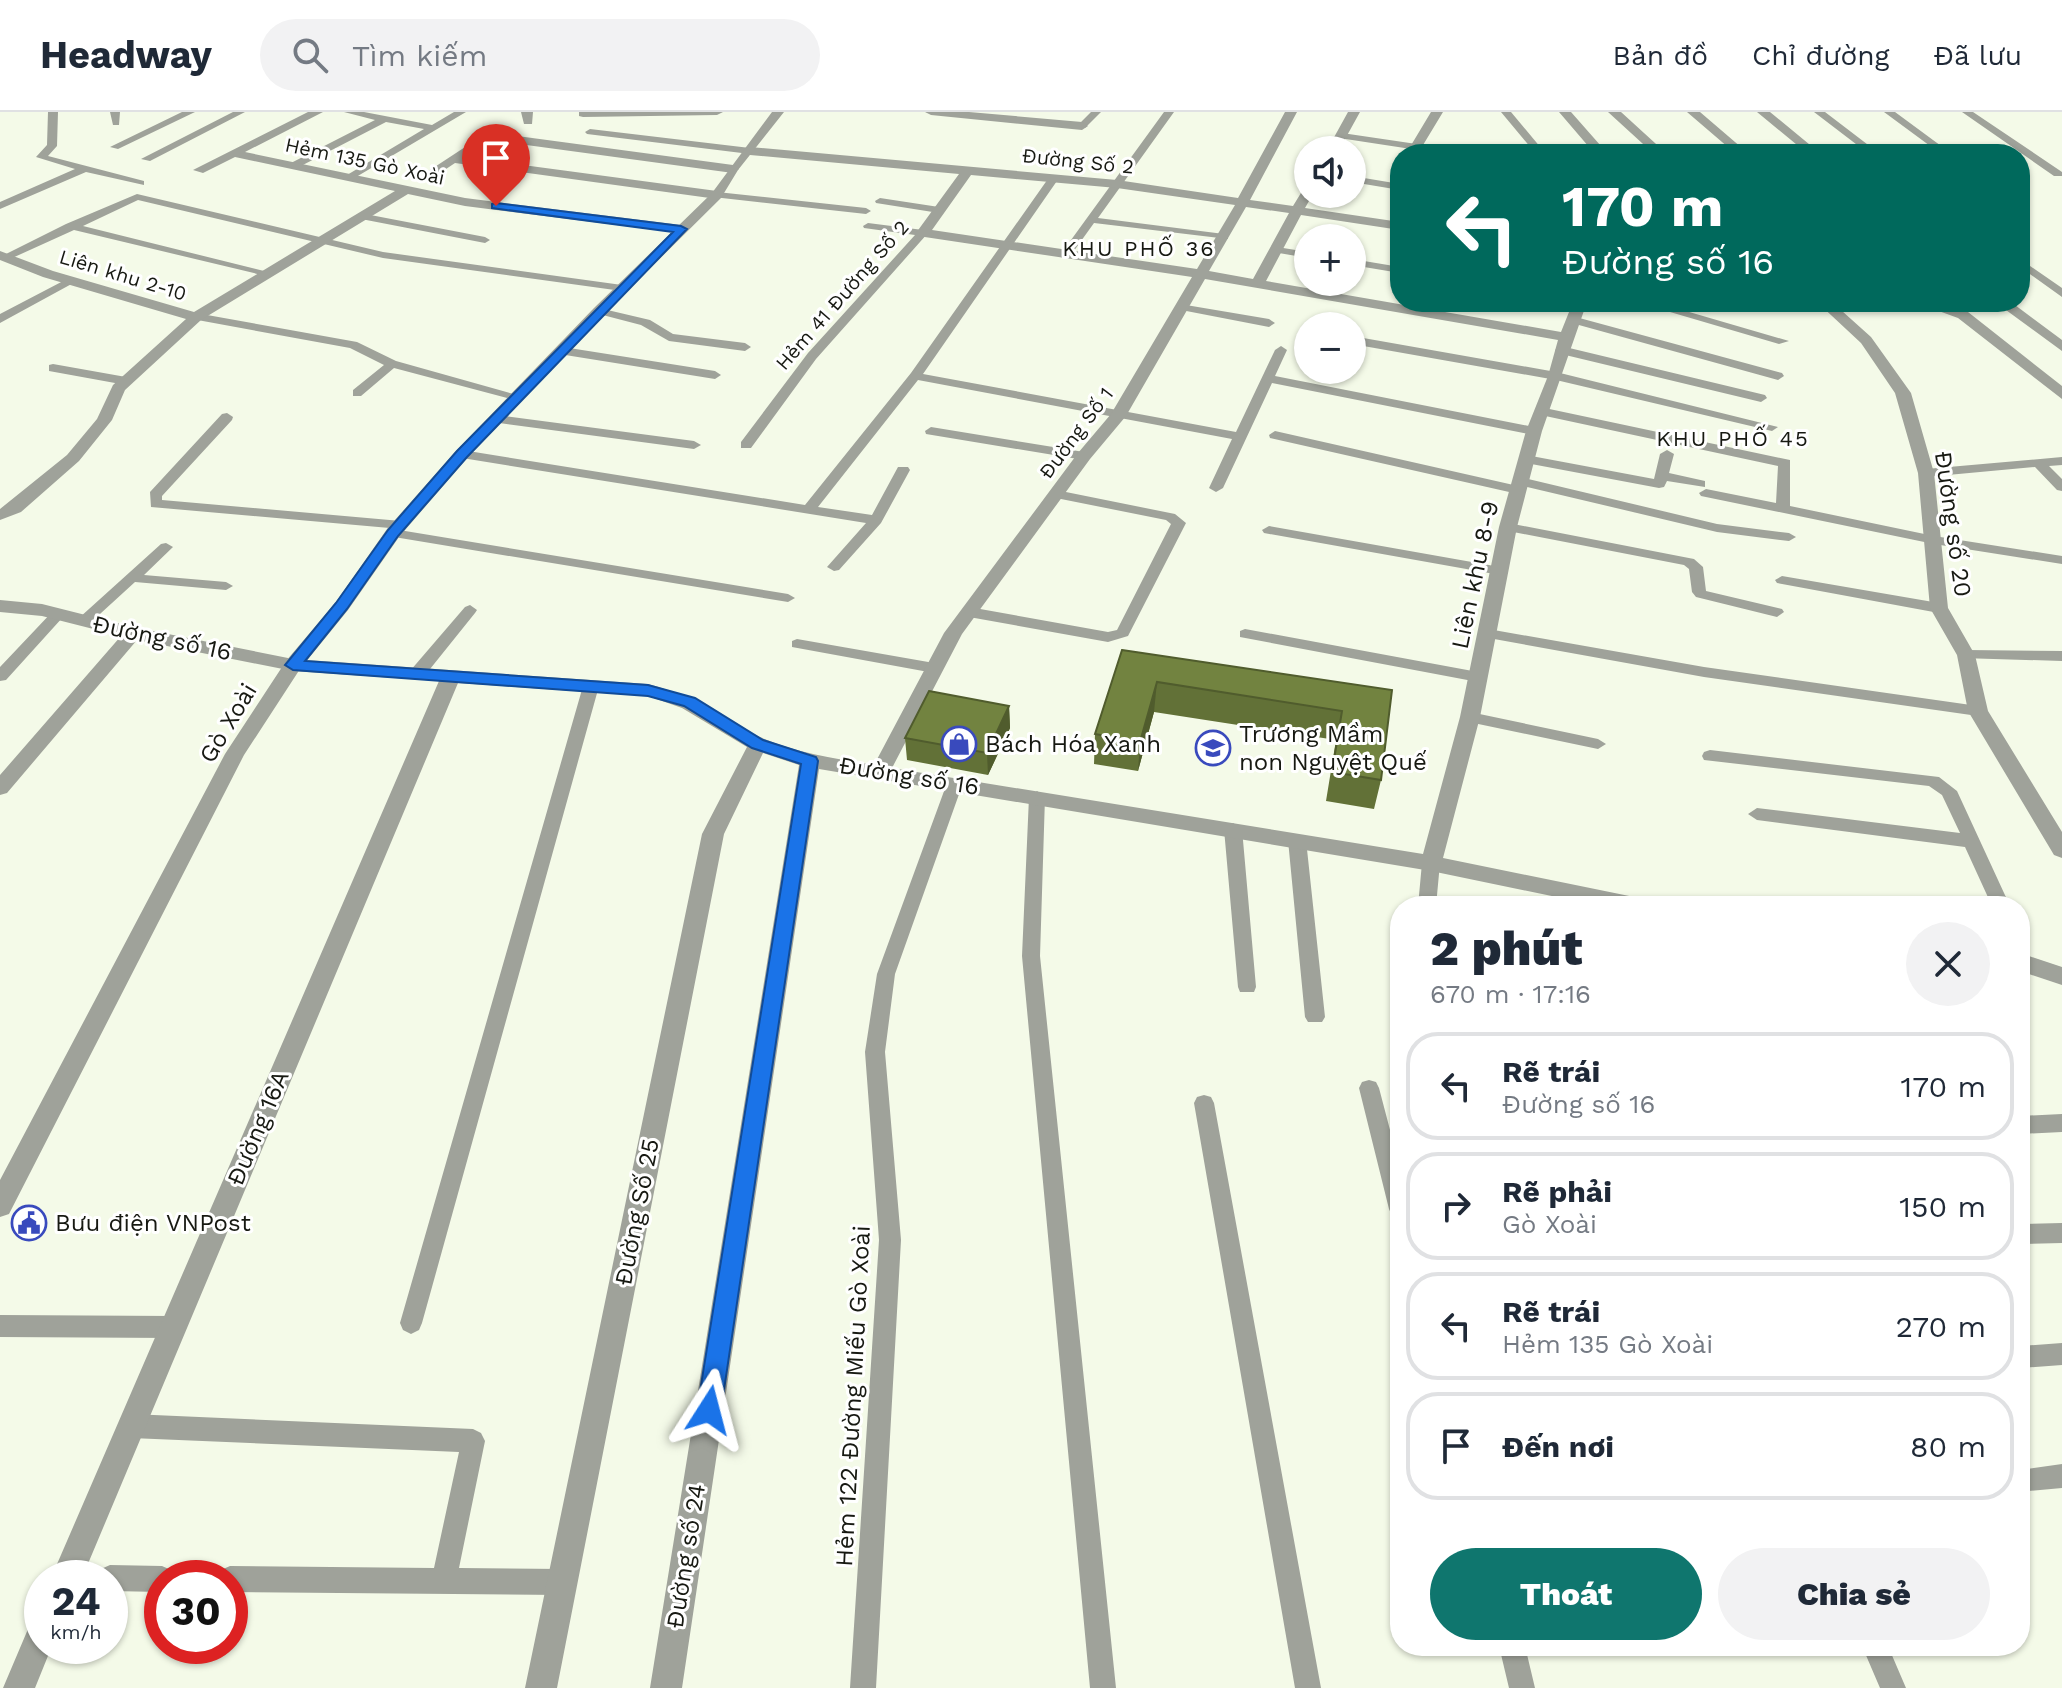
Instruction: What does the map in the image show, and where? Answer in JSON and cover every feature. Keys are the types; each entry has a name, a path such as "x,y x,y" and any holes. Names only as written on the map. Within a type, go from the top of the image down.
{"street":[{"path":"199,170 317,112"},
{"path":"583,114 717,112"},
{"name":"Gò Xoài","path":"0,1206 235,754 293,665 342,606 397,529 462,454 599,311 717,195 733,169 778,112"},
{"path":"931,112 1020,116 1082,126"},
{"name":"Đường Số 1","path":"881,770 953,633 1084,456 1118,416 1224,237 1291,112"},
{"path":"1342,136 1354,112"},
{"path":"1418,144 1437,112"},
{"path":"1565,112 1593,144"},
{"path":"1614,112 1650,144"},
{"path":"1693,112 1731,144"},
{"path":"1763,112 1803,144"},
{"path":"430,174 488,136 733,169"},
{"name":"Đường Số 2","path":"750,151 1117,184 1390,224"},
{"name":"Hẻm 135 Gò Xoài","path":"232,153 465,202 681,229"},
{"path":"453,159 717,195"},
{"name":"Hẻm 41 Đường Số 2","path":"923,233 968,170"},
{"path":"196,317 406,190"},
{"path":"1258,283 1297,209"},
{"path":"923,233 1007,243 1390,306"},
{"name":"Liên khu 2-10","path":"3,256 71,281 196,317"},
{"path":"1427,312 1567,336"},
{"name":"Liên khu 8-9","path":"1431,863 1470,717 1508,527 1540,411 1556,376 1576,312"},
{"name":"Đường số 20","path":"1835,312 1866,340 1903,393 1926,473 1939,608 1966,655 1978,711 2062,850"},
{"path":"1953,312 1963,315 2062,394"},
{"path":"2015,312 2062,347"},
{"name":"Liên khu 2-10","path":"0,515 15,508 73,458 104,420 118,388 196,317"},
{"name":"Đường số 16","path":"0,606 58,614 133,633 293,665 648,690 673,696 703,709 758,744 810,761 881,770 1431,863 1591,896"},
{"path":"0,788 133,633"},
{"name":"Đường 16A","path":"74,1560 450,678"},
{"name":"Đường Số 25","path":"541,1688 713,834 758,744"},
{"name":"Đường số 24","path":"666,1688 810,761"},
{"path":"2030,963 2060,980"},
{"path":"19,1688 29,1664"}],"lane":[{"path":"53,112 52,146 41,157 140,183"},
{"path":"115,147 190,112"},
{"path":"146,159 240,112"},
{"path":"349,112 433,128"},
{"path":"347,178 461,112"},
{"path":"1082,126 1096,112"},
{"path":"1067,253 1169,112"},
{"path":"1506,112 1533,144"},
{"path":"1819,112 1862,144"},
{"path":"1889,112 1933,144"},
{"path":"1967,112 2014,144"},
{"path":"293,166 382,120"},
{"path":"590,132 750,151"},
{"path":"1366,140 1396,144"},
{"path":"2030,155 2058,174"},
{"path":"0,206 84,169"},
{"path":"810,508 915,376 1054,178"},
{"path":"1366,181 1390,185"},
{"path":"717,195 866,211"},
{"path":"3,256 137,197 383,255 622,288"},
{"path":"880,201 939,210"},
{"path":"360,216 485,240"},
{"path":"1092,220 1224,237"},
{"path":"70,226 266,273"},
{"path":"868,226 923,233"},
{"name":"Hẻm 41 Đường Số 2","path":"746,445 812,356 923,233"},
{"path":"1277,250 1294,253"},
{"path":"1366,264 1390,268"},
{"path":"2030,272 2062,294"},
{"path":"0,319 71,281"},
{"path":"1180,307 1269,323"},
{"path":"599,311 646,324 662,330 669,337 745,347"},
{"path":"1678,312 1783,341"},
{"path":"196,317 353,345 392,364 518,397"},
{"path":"1567,336 1778,376"},
{"path":"1567,336 1761,398"},
{"path":"1366,342 1556,376 1772,427"},
{"path":"1216,488 1281,350"},
{"path":"563,351 715,375"},
{"path":"357,393 392,364"},
{"path":"53,368 126,381"},
{"path":"915,376 1240,437"},
{"path":"1269,379 1534,431"},
{"path":"1540,411 1785,463 1783,508"},
{"path":"227,417 155,495 156,504 397,529 788,598"},
{"path":"497,419 694,445"},
{"path":"931,431 1084,456"},
{"path":"1275,435 1717,528 1789,537"},
{"path":"462,454 876,520"},
{"path":"1526,459 1659,484 1667,454"},
{"path":"1926,473 2062,461"},
{"path":"2038,463 2062,487"},
{"path":"834,567 876,520 903,470"},
{"path":"1662,476 1783,508 1934,540 2062,560"},
{"path":"969,612 1108,637 1123,633 1179,523 1170,517 1056,494"},
{"path":"1508,527 1689,562 1696,567 1701,594 1777,612"},
{"path":"1269,530 1500,571"},
{"path":"84,621 166,547"},
{"path":"134,578 226,586"},
{"path":"1782,580 1939,608"},
{"path":"416,675 470,610"},
{"path":"0,676 58,614"},
{"path":"1245,634 1478,677"},
{"path":"1488,634 1704,672 1978,711"},
{"path":"797,644 934,668"},
{"path":"1966,655 2062,656"},
{"path":"411,1323 591,686"},
{"path":"1470,717 1598,744"},
{"path":"1710,756 1933,781 1949,791 1996,896"},
{"name":"Hẻm 122 Đường Miếu Gò Xoài","path":"863,1688 890,1240 875,1052 886,974 955,783"},
{"path":"1037,797 1031,956 1103,1688"},
{"path":"1757,814 1971,841"},
{"path":"1233,829 1247,987"},
{"path":"1297,840 1315,1017"},
{"path":"1428,896 1431,863"},
{"path":"1369,1088 1390,1170"},
{"path":"1204,1103 1308,1688"},
{"path":"2030,1125 2062,1123"},
{"path":"2030,1234 2062,1233"},
{"path":"0,1326 173,1327"},
{"path":"2030,1356 2062,1354"},
{"path":"131,1426 473,1441 444,1581"},
{"path":"2030,1479 2062,1476"},
{"path":"248,1579 562,1582"},
{"path":"1514,1656 1522,1688"},
{"path":"1879,1656 1893,1688"}],"building":[{"path":"1122,650 1392,690 1381,780 1332,772 1342,711 1157,682 1140,742 1095,734"},
{"path":"929,691 1009,706 987,753 905,738"}],"place":[{"name":"Bách Hóa Xanh","path":"959,744"},
{"name":"Trương Mầm non Nguyệt Quế","path":"1213,748"},
{"name":"Bưu điện VNPost","path":"29,1223"}],"district":[{"name":"KHU PHỐ 36","path":"1139,248"},
{"name":"KHU PHỐ 45","path":"1733,438"}],"route":[{"path":"496,206 681,229 462,454 393,533 342,606 293,665 648,690 689,702 758,744 810,761 709,1410"}]}
